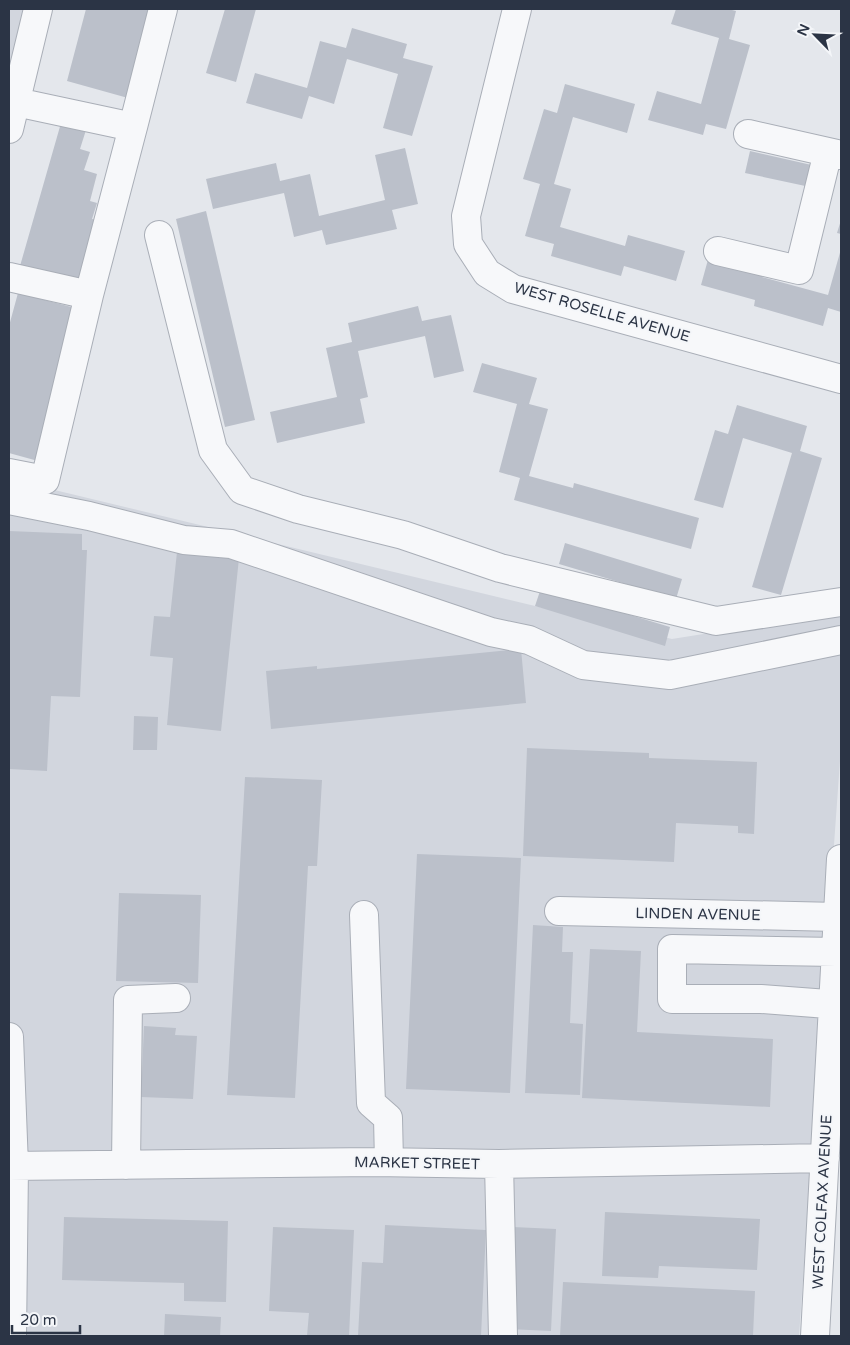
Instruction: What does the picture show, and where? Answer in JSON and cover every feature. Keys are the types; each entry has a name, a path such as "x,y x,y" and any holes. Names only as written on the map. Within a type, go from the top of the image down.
{"street":[{"path":"9,129 15,88 38,9"},
{"path":"9,473 45,480 89,295 163,9"},
{"name":"WEST ROSELLE AVENUE","path":"517,9 466,216 468,244 487,272 514,289 841,379"},
{"path":"15,88 133,127"},
{"path":"718,251 799,270 835,154 748,134"},
{"path":"159,235 213,450 242,490 298,509 403,535 500,568 716,621 841,602"},
{"path":"9,277 89,295"},
{"path":"9,500 89,516 184,540 231,544 491,632 529,640 584,665 670,675 841,640"},
{"name":"WEST COLFAX AVENUE","path":"814,1336 830,1280 825,1158 837,1005 836,952 841,859"},
{"name":"LINDEN AVENUE","path":"559,911 838,917"},
{"path":"364,915 370,1103 388,1118 389,1162"},
{"path":"836,952 672,949 672,1000 761,999 837,1005"},
{"path":"126,1165 128,1000 176,998"},
{"path":"9,1037 12,1336"},
{"name":"MARKET STREET","path":"11,1166 389,1162 499,1164 825,1158"},
{"path":"499,1164 503,1336"}],"shaded area":[{"path":"9,9 26,9 9,80"},
{"path":"9,479 672,639 841,612 841,747 799,1336 9,1336"}],"building":[{"path":"86,9 152,9 128,98 67,81"},
{"path":"225,9 256,9 236,82 206,73"},
{"path":"676,9 728,9 736,11 729,39 750,45 726,129 706,124 703,135 648,120 657,91 701,104 719,38 671,24"},
{"path":"352,28 407,44 403,58 433,66 412,136 383,128 398,74 347,59 334,104 309,96 302,119 246,103 255,73 307,88 320,41 346,48"},
{"path":"565,84 635,104 627,133 573,117 554,184 571,189 560,227 625,246 628,235 685,251 676,281 624,266 621,276 551,256 554,244 525,236 540,184 523,179 544,109 557,113"},
{"path":"61,123 86,130 80,149 90,152 84,170 97,174 90,201 97,203 92,219 101,221 80,291 18,273"},
{"path":"405,148 418,204 392,210 397,229 326,245 322,230 294,237 284,193 213,209 206,179 276,163 280,181 310,174 319,216 385,200 375,155"},
{"path":"750,151 816,166 810,187 745,173"},
{"path":"206,211 255,420 225,427 176,219"},
{"path":"841,220 841,234 837,233"},
{"path":"841,249 841,312 828,308 823,326 754,306 755,300 701,285 709,256 763,271 762,277 828,295"},
{"path":"18,293 79,309 38,461 9,453 9,326"},
{"path":"418,306 422,321 451,315 464,371 434,378 425,336 358,351 368,397 360,399 365,423 277,443 270,412 337,397 326,348 352,342 348,323"},
{"path":"482,363 537,378 529,404 548,409 529,476 573,488 574,483 699,518 691,549 514,500 520,478 499,472 517,404 473,392"},
{"path":"737,405 807,426 800,451 822,458 781,595 752,587 792,453 743,438 723,508 694,500 715,430 728,434"},
{"path":"9,531 82,534 82,550 87,550 80,697 51,696 47,771 9,769"},
{"path":"565,543 682,579 676,599 559,564"},
{"path":"177,552 239,558 221,731 167,725 173,658 150,656 154,616 170,617"},
{"path":"541,588 670,627 665,646 535,606"},
{"path":"521,649 526,703 271,729 266,671 317,666 317,669"},
{"path":"134,716 158,717 157,750 133,750"},
{"path":"527,748 649,753 649,758 757,762 754,834 738,833 738,826 676,823 674,862 523,856"},
{"path":"245,777 322,780 317,866 308,866 295,1098 227,1095"},
{"path":"417,854 521,858 510,1093 406,1089"},
{"path":"119,893 201,895 198,983 116,981"},
{"path":"533,925 563,927 562,952 573,952 570,1023 583,1024 580,1095 525,1093"},
{"path":"590,949 641,951 637,1032 773,1039 770,1107 582,1098"},
{"path":"144,1026 176,1028 175,1035 197,1036 193,1099 141,1097"},
{"path":"605,1212 760,1219 757,1270 659,1266 658,1278 602,1276"},
{"path":"64,1217 228,1221 226,1302 184,1301 184,1283 62,1280"},
{"path":"385,1225 486,1230 481,1336 358,1336 362,1262 383,1263"},
{"path":"273,1227 354,1230 349,1336 307,1336 309,1313 269,1311"},
{"path":"513,1227 556,1229 551,1331 508,1329"},
{"path":"563,1282 755,1291 753,1336 560,1336"},
{"path":"165,1314 221,1317 220,1336 164,1336"}]}
